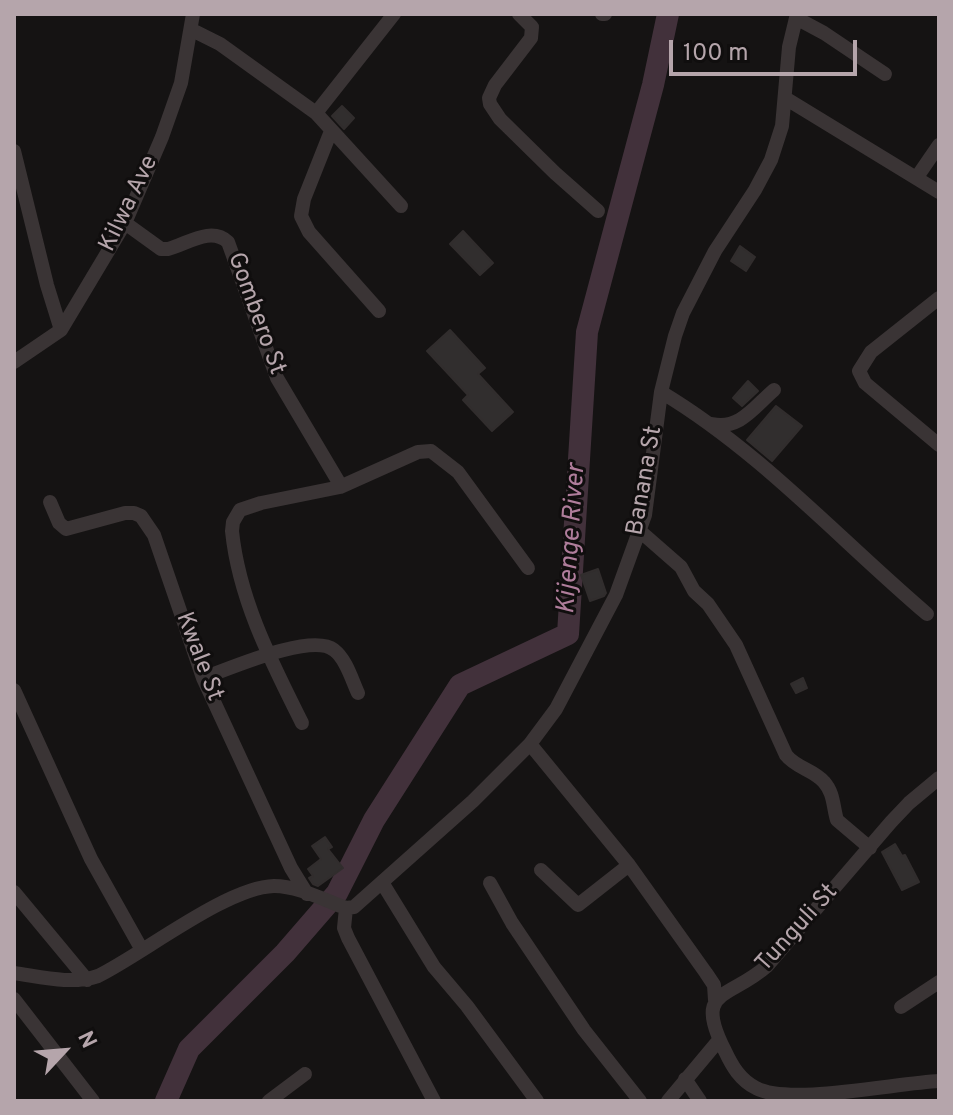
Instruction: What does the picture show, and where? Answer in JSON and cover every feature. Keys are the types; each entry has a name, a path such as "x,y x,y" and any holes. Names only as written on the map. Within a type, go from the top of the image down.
{"street":[{"name":"Kilwa Ave","path":"14,362 61,330 125,223 162,137 181,83 193,14"},
{"path":"316,113 394,14"},
{"path":"519,14 532,27 531,38 495,85 489,98 490,104 500,119 544,163 598,211"},
{"path":"797,16 885,74"},
{"name":"Banana St","path":"342,906 354,907 383,884 530,744 556,709 616,595 641,532 651,481 661,392 675,336 683,313 715,251 751,198 771,160 782,126 789,47 797,16"},
{"path":"192,30 220,44 316,113 401,206"},
{"path":"785,98 939,192"},
{"path":"331,131 301,208 301,216 309,232 379,311"},
{"path":"917,177 939,145"},
{"path":"14,151 61,330"},
{"name":"Gombero St","path":"125,223 161,249 178,247 210,235 228,242 277,378 341,486"},
{"path":"939,298 871,352 859,371 865,383 939,445"},
{"path":"712,424 735,424 774,390"},
{"path":"661,392 712,424 793,492 927,614"},
{"path":"302,723 268,656 243,583 233,540 233,522 240,510 341,486 418,452 431,451 458,472 528,568"},
{"name":"Kwale St","path":"50,502 59,523 66,529 125,513 134,513 147,523 158,546 203,678 291,868 313,896"},
{"path":"641,532 681,567 694,591 708,604 736,645 786,755 823,780 834,802 837,820 870,848"},
{"path":"203,678 306,644 330,647 343,661 358,693"},
{"path":"14,690 91,859 142,950"},
{"path":"530,744 629,865 714,985 713,1023 732,1066 743,1079 778,1096 939,1081"},
{"name":"Tunguli St","path":"715,1000 750,980 767,966 909,803 939,778"},
{"path":"541,870 578,905 629,865"},
{"path":"490,883 512,923 584,1030 640,1101"},
{"path":"383,884 434,967 537,1101"},
{"path":"14,973 87,980 110,971 206,912 245,894 271,886 285,887 342,906 348,938 434,1101"},
{"path":"14,892 87,980"},
{"path":"901,1007 939,982"},
{"path":"14,999 93,1101"},
{"path":"668,1101 719,1040"},
{"path":"269,1101 305,1074"},
{"path":"685,1079 700,1101"}],"building":[{"path":"342,106 354,118 344,129 332,116"},
{"path":"463,231 493,263 480,275 450,244"},
{"path":"740,246 755,257 746,271 731,261"},
{"path":"450,330 485,368 478,374 513,412 492,431 463,400 468,395 427,351"},
{"path":"748,381 758,391 742,406 733,398"},
{"path":"776,406 802,426 772,461 747,440"},
{"path":"598,569 606,593 590,601 581,575"},
{"path":"803,678 807,688 796,693 791,684"},
{"path":"325,837 332,847 328,849 343,868 318,886 309,878 313,876 308,869 321,859 312,846"},
{"path":"895,844 902,856 905,855 919,882 902,890 882,852"}],"waterway":[{"name":"Kijenge River","path":"166,1101 189,1049 285,953 337,893 374,820 460,685 568,634 587,332 653,85 668,14"}]}
